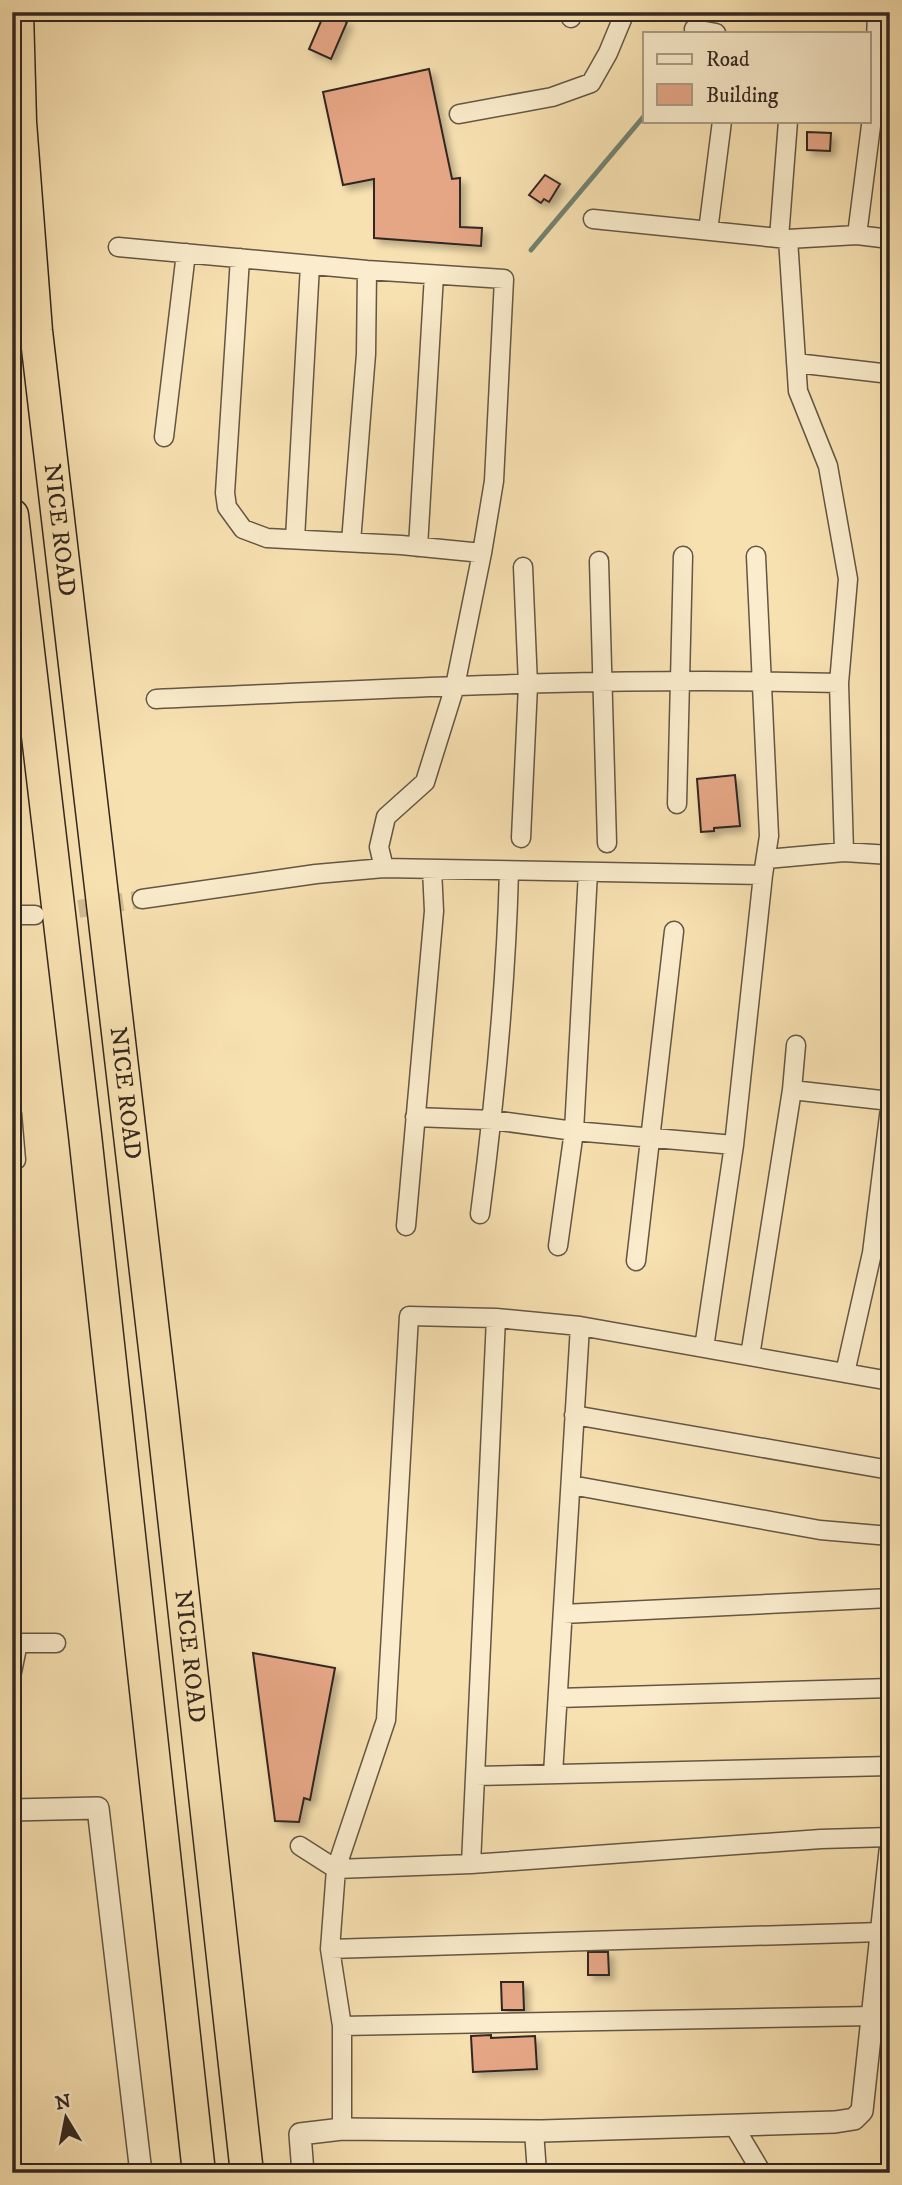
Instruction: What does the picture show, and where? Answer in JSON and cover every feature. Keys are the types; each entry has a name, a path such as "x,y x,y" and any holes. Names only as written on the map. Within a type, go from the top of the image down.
{"highway":[{"name":"NICE ROAD","path":"17,12 20,122 36,331 162,1409 247,2173"},
{"name":"NICE ROAD","path":"12,515 85,1135 199,2173"}],"street":[{"path":"459,114 552,97 592,83 625,12"},
{"path":"857,235 874,102 878,57 877,12"},
{"path":"694,29 710,32"},
{"path":"708,231 722,122"},
{"path":"788,122 784,238 798,391 828,466 848,579 839,683 844,852"},
{"path":"593,219 784,238 857,235 890,239"},
{"path":"118,247 367,270 505,279 494,481 455,686 425,782 386,817 379,847 384,869"},
{"path":"164,437 186,253"},
{"path":"240,258 225,493 227,507 243,529 267,538 482,553"},
{"path":"295,539 310,265"},
{"path":"351,542 366,354 367,270"},
{"path":"418,547 434,275"},
{"path":"796,363 890,374"},
{"path":"677,804 683,556"},
{"path":"704,1348 734,1145 769,836 756,556"},
{"path":"599,561 607,843"},
{"path":"521,838 528,685 523,567"},
{"path":"156,699 455,686 762,681 839,683"},
{"path":"142,899 316,874 384,869 588,872 765,867 844,852 890,855"},
{"path":"406,1226 434,911 432,869"},
{"path":"480,1214 493,1120 509,871"},
{"path":"558,1246 575,1131 588,872"},
{"path":"12,915 35,915"},
{"path":"636,1261 674,931"},
{"path":"750,1356 792,1090 796,1045"},
{"path":"792,1090 890,1101"},
{"path":"845,1373 872,1253 890,1108"},
{"path":"12,1160 16,1160 13,1111"},
{"path":"415,1117 493,1120 575,1131 734,1145"},
{"path":"342,2129 342,2026 330,1949 336,1869 386,1720 409,1316 496,1318 580,1326 890,1381"},
{"path":"471,1864 496,1318"},
{"path":"554,1774 580,1326"},
{"path":"575,1415 890,1470"},
{"path":"570,1485 820,1530 890,1536"},
{"path":"563,1614 890,1598"},
{"path":"12,1672 18,1643 56,1643"},
{"path":"558,1698 890,1688"},
{"path":"475,1776 890,1766"},
{"path":"12,1810 98,1808 141,2173"},
{"path":"300,1846 336,1869 471,1864 821,1839 890,1837"},
{"path":"303,2173 300,2134 342,2129 534,2131 733,2126 854,2119 862,2111 890,1851"},
{"path":"330,1949 881,1932"},
{"path":"342,2026 872,2016"},
{"path":"733,2126 762,2173"},
{"path":"534,2131 537,2173"}],"building":[{"path":"325,12 347,22 331,59 309,49"},
{"path":"429,69 452,179 460,178 460,227 482,228 481,246 374,238 374,179 343,185 323,92"},
{"path":"807,132 831,133 830,151 807,150"},
{"path":"545,175 560,184 549,202 544,199 541,203 529,195"},
{"path":"735,775 740,826 701,832 697,779"},
{"path":"253,1653 335,1668 310,1800 304,1798 299,1822 275,1821"},
{"path":"588,1952 608,1952 609,1975 588,1975"},
{"path":"501,1982 523,1982 524,2010 502,2010"},
{"path":"491,2035 491,2038 535,2036 537,2069 473,2072 471,2036"}],"waterway":[{"path":"704,26 708,12"},
{"path":"531,250 643,117"}],"tunnel":[{"path":"52,913 142,899"}]}
